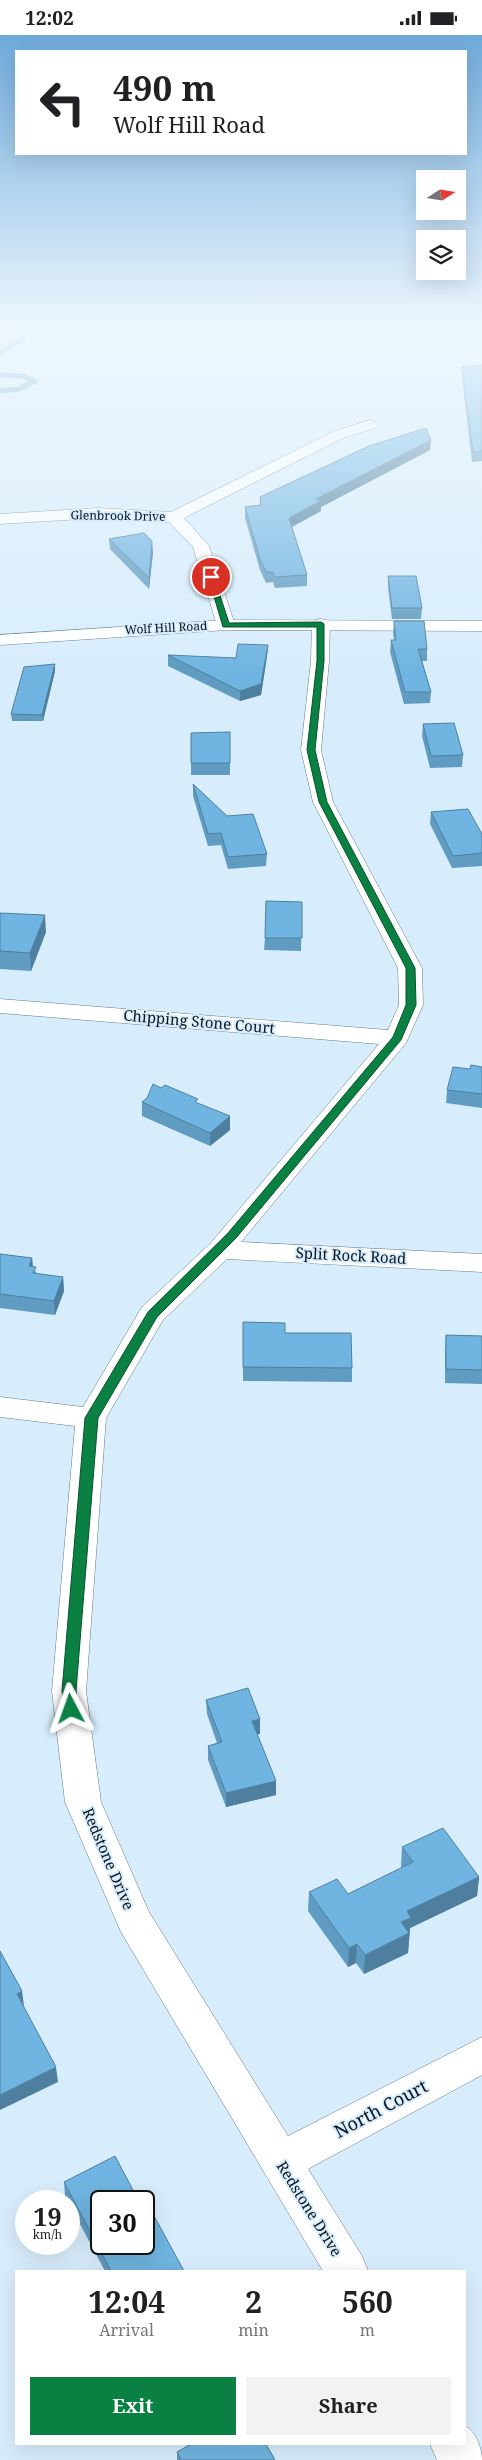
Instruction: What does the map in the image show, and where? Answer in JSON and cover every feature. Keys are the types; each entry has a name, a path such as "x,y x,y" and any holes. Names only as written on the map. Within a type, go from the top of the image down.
{"street":[{"path":"174,517 326,441"},
{"name":"Glenbrook Drive","path":"0,519 98,513 174,517 201,546 226,625"},
{"name":"Redstone Drive","path":"321,624 320,661 311,750 323,802 410,968 411,1005 397,1038 220,1249 152,1314 91,1418 69,1691 83,1802 134,1921 346,2270"},
{"name":"Wolf Hill Road","path":"0,640 226,625 482,626"},
{"name":"Chipping Stone Court","path":"0,1006 397,1038"},
{"name":"Split Rock Road","path":"220,1249 482,1263"},
{"path":"0,1407 91,1418"},
{"name":"North Court","path":"280,2162 482,2055"},
{"path":"453,2445 462,2460"}],"building":[{"path":"384,441 429,441 316,499 321,501 289,518 307,575 275,577 273,572 266,572 260,559 245,507 261,505 260,497 369,446"},
{"path":"472,441 482,441 482,451 473,452"},
{"path":"144,533 152,541 149,578 109,539"},
{"path":"388,576 416,576 422,608 392,608"},
{"path":"394,621 424,621 427,649 418,649 431,692 405,692 391,640 396,640"},
{"path":"238,644 268,645 261,684 240,691 168,655 236,658"},
{"path":"55,664 42,715 11,714 24,667"},
{"path":"454,723 463,755 431,756 423,724"},
{"path":"230,732 230,763 191,763 191,733"},
{"path":"193,784 227,816 253,814 267,854 228,857 221,833 208,834"},
{"path":"468,809 482,834 482,853 453,856 431,812"},
{"path":"266,901 302,902 302,938 265,938"},
{"path":"0,913 45,915 30,953 0,951"},
{"path":"471,1065 482,1067 482,1094 447,1090 453,1067 470,1069"},
{"path":"153,1084 161,1088 165,1085 198,1099 195,1102 230,1116 210,1133 142,1102 147,1098"},
{"path":"0,1254 32,1258 29,1266 36,1267 33,1273 63,1277 54,1301 0,1294"},
{"path":"243,1322 285,1323 285,1333 351,1333 352,1368 243,1367"},
{"path":"446,1335 482,1336 482,1370 446,1369"},
{"path":"248,1688 260,1719 252,1721 276,1781 226,1793 208,1746 222,1742 206,1700"},
{"path":"443,1828 479,1877 407,1911 411,1918 401,1922 409,1933 365,1955 357,1944 349,1948 309,1892 337,1879 348,1894 413,1862 402,1847"},
{"path":"0,1951 22,1991 17,1994 56,2067 0,2095"},
{"path":"115,2156 133,2190 90,2190 90,2231 80,2212 80,2190 68,2190 64,2182"},
{"path":"155,2218 183,2270 110,2270 103,2255 155,2255"},
{"path":"189,2445 267,2445 275,2460 181,2460 177,2452"}],"route":[{"path":"71,1709 69,1691 91,1418 152,1314 220,1249 232,1235 397,1038 411,1005 410,968 323,802 311,750 320,661 321,624 226,625 211,577"}]}
